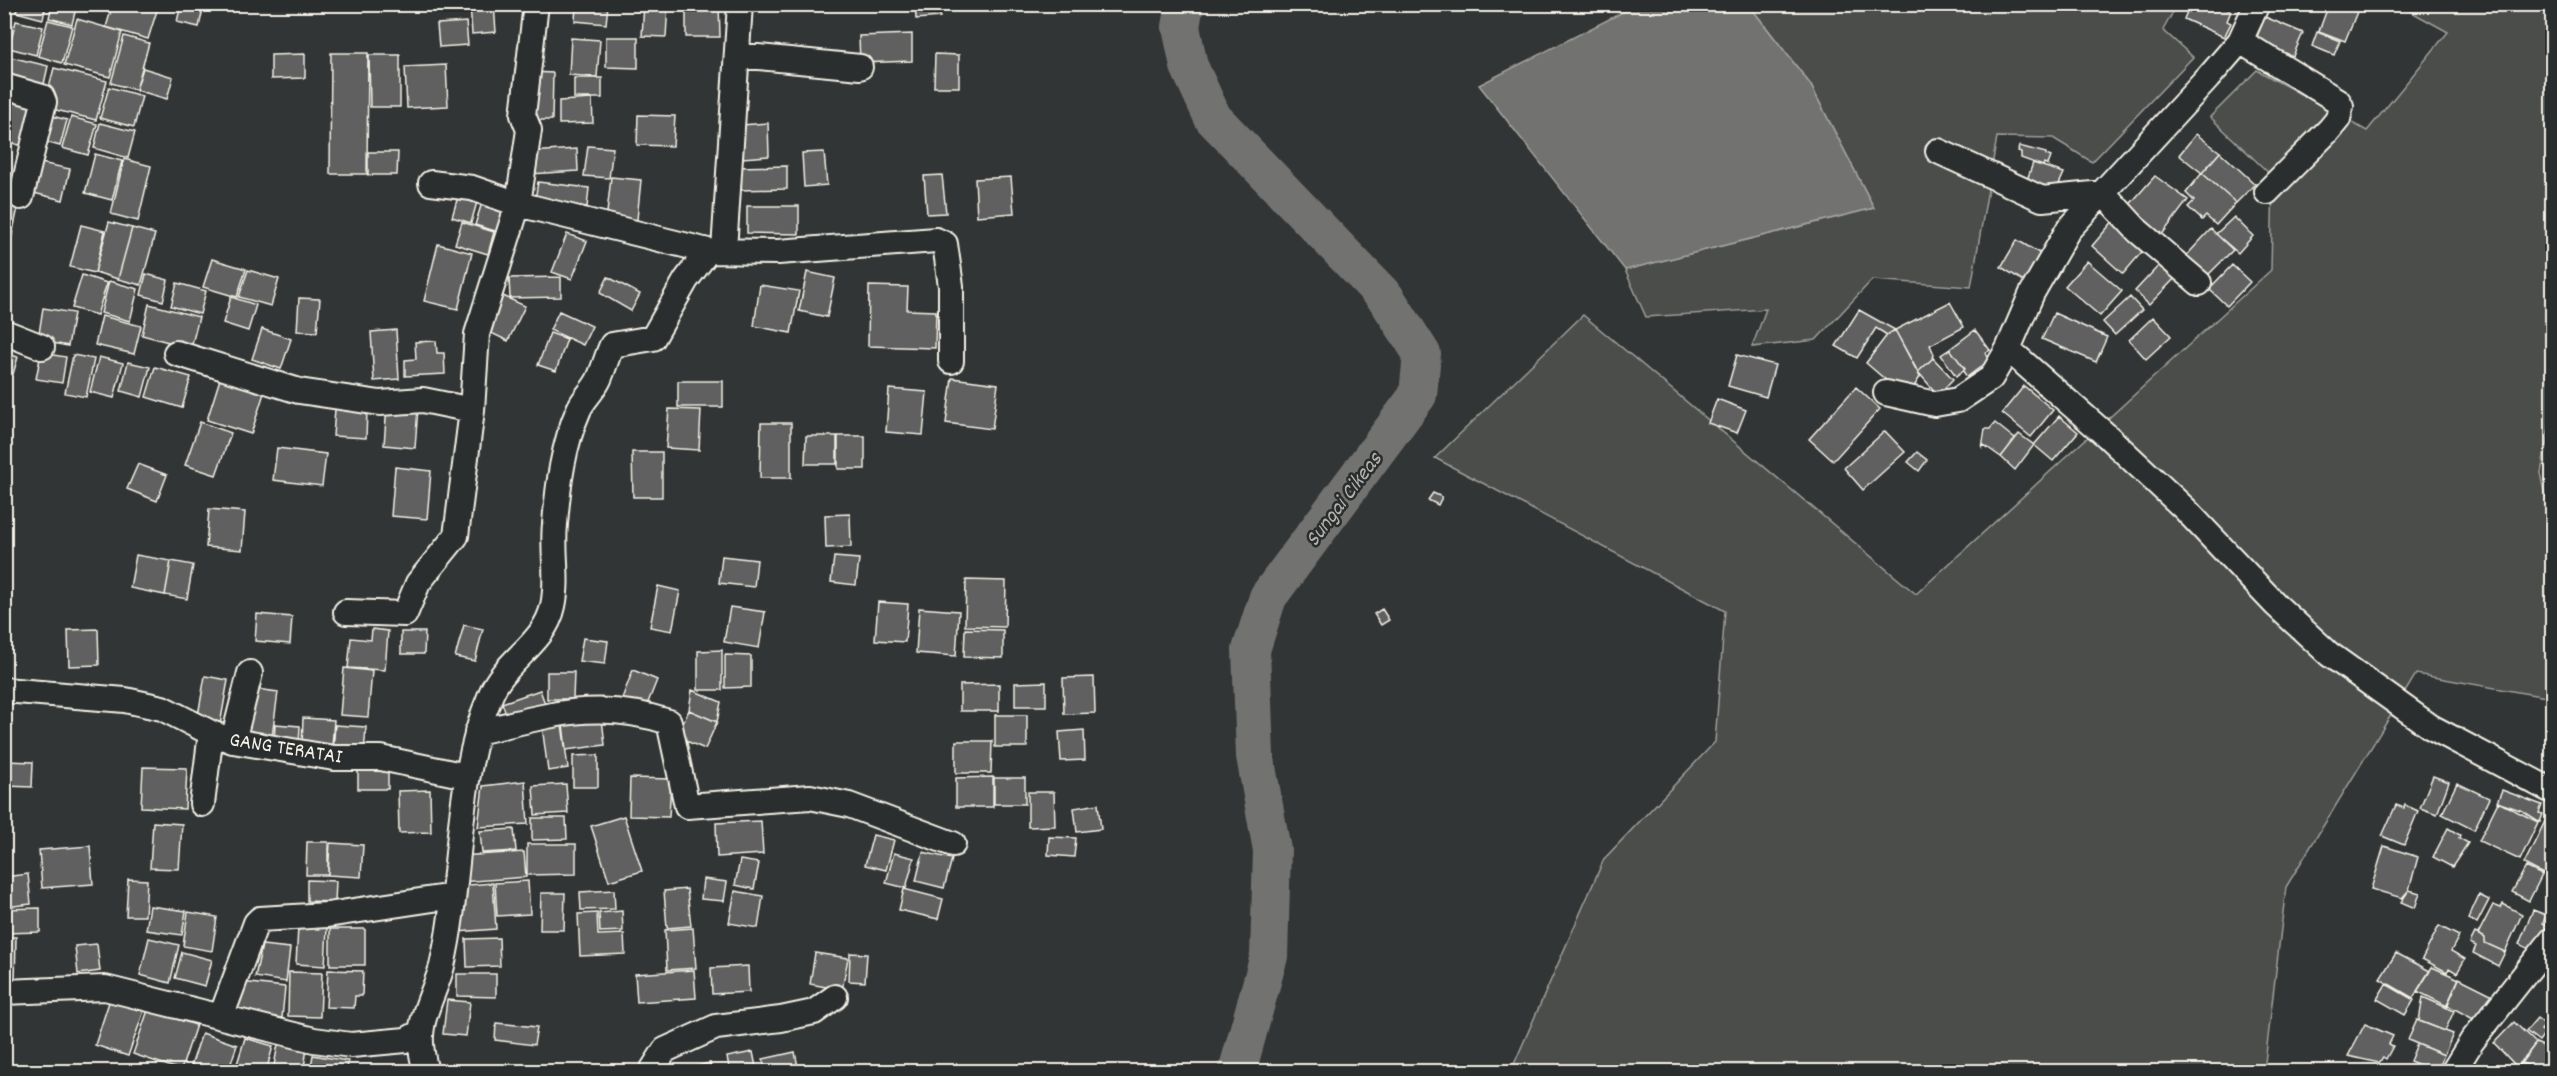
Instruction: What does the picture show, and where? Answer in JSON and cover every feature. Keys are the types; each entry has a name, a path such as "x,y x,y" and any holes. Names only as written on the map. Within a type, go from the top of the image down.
{"street":[{"path":"346,612 405,614 418,582 455,537 472,410 477,334 518,204 530,130 523,115 536,4"},
{"path":"426,1071 420,1048 421,1032 441,968 453,896 466,776 477,732 491,693 502,673 536,642 554,605 554,528 557,503 566,447 579,409 599,380 612,345 653,338 686,280 716,250 738,55 740,4"},
{"path":"1886,393 1935,404 1958,399 1991,378 2008,349 2032,293 2068,230 2240,40 2257,4"},
{"path":"2240,40 2341,104 2338,119 2329,130 2266,192"},
{"path":"738,55 860,67"},
{"path":"4,86 42,98 44,102 21,197"},
{"path":"1938,151 2042,199 2103,193"},
{"path":"430,183 472,188 518,204 716,250 778,252 941,241 946,248 951,286 951,361"},
{"path":"2103,193 2138,231 2199,283"},
{"path":"4,332 42,347"},
{"path":"2008,349 2107,436 2185,509 2276,605 2329,654 2431,728 2553,791"},
{"path":"176,353 299,392 380,403 423,400 472,410"},
{"path":"202,804 222,737 249,673"},
{"name":"GANG TERATAI","path":"4,690 125,700 162,708 222,737 334,758 381,758 466,776"},
{"path":"477,732 586,710 608,709 646,715 669,722 687,806 810,797 849,805 953,844"},
{"path":"221,1017 256,923 260,919 327,915 453,896"},
{"path":"2453,1071 2472,1041 2553,940"},
{"path":"4,992 102,988 314,1040 351,1045 406,1040 421,1032"},
{"path":"651,1071 665,1050 716,1028 814,1012 835,997"}],"shaded area":[{"path":"1637,5 1749,5 1810,84 1874,208 1625,270 1479,85"},
{"path":"1749,5 2177,5 2163,30 2193,57 2092,162 2053,138 1997,137 1971,287 1872,280 1816,340 1752,347 1766,309 1646,317 1625,270 1874,208 1810,84"},
{"path":"2399,5 2552,5 2552,411 2541,473 2552,524 2552,698 2416,674 2286,887 2264,1071 1511,1071 1604,859 1715,742 1725,611 1435,458 1583,315 1916,594 2271,270 2273,177 2210,117 2257,70 2367,131 2448,32"}],"building":[{"path":"18,4 46,4 43,19 16,12"},
{"path":"52,4 77,4 72,24 49,18"},
{"path":"113,4 159,4 148,39 106,27"},
{"path":"181,4 204,4 199,27 177,22"},
{"path":"470,4 494,4 496,32 472,34"},
{"path":"576,4 608,4 606,24 575,21"},
{"path":"644,4 668,4 666,37 642,36"},
{"path":"915,4 939,4 940,17 916,19"},
{"path":"2190,4 2217,4 2231,11 2227,21 2231,23 2224,37 2184,19"},
{"path":"2329,4 2338,4 2357,12 2345,41 2319,31"},
{"path":"686,5 719,5 720,37 686,37"},
{"path":"2265,17 2303,33 2293,56 2255,41"},
{"path":"77,19 122,32 110,77 64,65"},
{"path":"48,20 72,26 62,63 38,56"},
{"path":"16,21 43,27 36,55 9,48"},
{"path":"466,22 468,45 439,47 437,24"},
{"path":"2317,32 2340,41 2334,55 2312,46"},
{"path":"912,34 912,61 860,63 859,36"},
{"path":"124,36 149,43 136,90 111,83"},
{"path":"606,37 638,37 638,68 606,67"},
{"path":"571,38 600,40 597,77 569,75"},
{"path":"331,53 368,53 367,174 330,174"},
{"path":"305,54 305,78 271,79 271,55"},
{"path":"935,54 959,55 959,87 934,87"},
{"path":"369,55 400,55 400,107 370,107"},
{"path":"6,56 48,66 42,93 4,84"},
{"path":"446,65 448,106 407,108 405,67"},
{"path":"54,68 107,81 96,120 44,107"},
{"path":"143,68 173,77 167,99 136,90"},
{"path":"531,72 553,73 552,120 530,120"},
{"path":"574,78 602,78 602,98 574,98"},
{"path":"109,87 142,96 134,127 100,118"},
{"path":"4,93 42,102 31,148 4,141"},
{"path":"592,99 593,123 559,124 559,101"},
{"path":"45,114 67,120 60,146 38,140"},
{"path":"638,115 675,116 673,146 637,145"},
{"path":"71,117 97,124 88,155 62,148"},
{"path":"100,123 135,132 128,158 94,148"},
{"path":"768,123 769,156 742,158 741,125"},
{"path":"2196,134 2220,152 2202,173 2179,155"},
{"path":"588,146 613,148 609,178 584,176"},
{"path":"2019,146 2046,153 2051,157 2048,165 2044,163 2043,166 2021,158 2021,152 2018,151"},
{"path":"577,149 578,171 530,174 529,152"},
{"path":"368,152 398,152 397,175 368,175"},
{"path":"824,152 827,185 804,187 802,153"},
{"path":"2220,152 2255,184 2236,203 2202,173"},
{"path":"95,154 122,161 112,200 85,193"},
{"path":"124,159 151,166 138,221 111,214"},
{"path":"31,161 70,169 63,200 25,191"},
{"path":"2033,163 2064,173 2055,193 2026,183"},
{"path":"787,166 787,189 739,190 738,167"},
{"path":"2202,173 2236,203 2216,225 2206,216 2202,220 2188,207 2194,201 2186,193"},
{"path":"942,175 946,213 927,214 924,176"},
{"path":"2155,176 2188,200 2158,240 2124,211"},
{"path":"611,177 641,180 636,229 606,222"},
{"path":"1011,177 1014,213 977,216 975,179"},
{"path":"538,182 589,188 587,207 535,200"},
{"path":"460,190 479,195 471,223 452,217"},
{"path":"484,196 511,204 502,233 475,225"},
{"path":"4,200 19,203 11,240 4,239"},
{"path":"747,206 799,206 799,234 747,233"},
{"path":"2234,217 2253,236 2238,253 2216,234"},
{"path":"2115,219 2147,246 2123,274 2092,246"},
{"path":"109,222 132,228 118,279 95,272"},
{"path":"462,222 494,232 488,254 455,244"},
{"path":"81,225 105,231 95,273 70,267"},
{"path":"132,228 155,234 141,285 118,279"},
{"path":"2211,229 2233,250 2207,276 2186,256"},
{"path":"567,234 587,241 572,279 552,272"},
{"path":"2017,240 2041,254 2025,282 2001,267"},
{"path":"438,244 472,253 458,309 424,301"},
{"path":"212,259 246,269 237,297 203,287"},
{"path":"2087,261 2122,291 2100,316 2065,286"},
{"path":"2163,261 2178,275 2149,305 2135,291"},
{"path":"2232,265 2250,282 2227,306 2209,289"},
{"path":"248,270 279,279 271,306 239,297"},
{"path":"807,272 835,278 827,317 799,311"},
{"path":"146,274 168,280 163,301 141,295"},
{"path":"82,275 107,283 97,315 72,308"},
{"path":"561,277 561,297 510,298 509,278"},
{"path":"608,277 640,294 631,311 600,293"},
{"path":"109,281 138,289 130,321 101,313"},
{"path":"177,283 206,291 200,314 171,306"},
{"path":"760,285 799,291 791,333 754,326"},
{"path":"869,286 908,287 907,310 936,311 935,348 868,346"},
{"path":"503,296 525,306 508,341 487,331"},
{"path":"231,297 256,305 248,331 223,323"},
{"path":"2130,297 2142,310 2115,335 2103,322"},
{"path":"299,298 320,299 317,332 297,331"},
{"path":"1950,302 1964,327 1930,345 1934,354 1933,358 1918,372 1895,330"},
{"path":"149,304 199,317 191,348 142,335"},
{"path":"43,308 74,313 68,346 38,340"},
{"path":"1859,310 1895,330 1887,335 1876,328 1857,358 1836,346"},
{"path":"559,311 592,326 583,345 550,330"},
{"path":"2054,313 2107,337 2096,362 2042,339"},
{"path":"102,316 141,326 134,354 95,345"},
{"path":"2153,317 2171,336 2146,359 2129,340"},
{"path":"262,329 291,339 281,369 252,359"},
{"path":"396,330 399,379 374,381 371,332"},
{"path":"1895,330 1920,377 1912,390 1893,386 1866,363 1887,335"},
{"path":"1975,330 1990,350 1985,353 1990,360 1967,377 1963,371 1965,369 1950,349"},
{"path":"550,333 567,339 556,371 538,365"},
{"path":"436,341 437,353 444,353 445,374 405,376 405,360 416,359 415,342"},
{"path":"1950,349 1965,369 1956,376 1941,355"},
{"path":"4,353 18,357 13,374 4,372"},
{"path":"41,353 66,357 62,383 36,379"},
{"path":"73,355 94,359 86,397 65,393"},
{"path":"1737,355 1775,365 1766,397 1728,386"},
{"path":"99,357 123,363 114,398 90,392"},
{"path":"1933,358 1953,379 1938,395 1918,372"},
{"path":"128,362 150,367 142,397 121,391"},
{"path":"155,367 191,377 182,408 146,397"},
{"path":"952,378 998,384 992,429 946,423"},
{"path":"220,379 264,393 251,434 207,420"},
{"path":"678,381 723,381 723,407 678,407"},
{"path":"2024,386 2053,410 2031,437 2002,413"},
{"path":"1856,387 1880,409 1833,461 1809,439"},
{"path":"889,389 927,392 923,435 886,432"},
{"path":"1717,399 1746,410 1737,433 1708,423"},
{"path":"387,405 418,408 415,448 384,445"},
{"path":"335,409 367,411 366,438 333,436"},
{"path":"669,409 701,410 699,450 666,448"},
{"path":"2059,416 2078,432 2053,461 2034,445"},
{"path":"200,422 231,433 216,475 185,465"},
{"path":"761,423 791,423 791,478 760,478"},
{"path":"1995,423 2015,439 2001,457 1984,445 1982,448 1985,429 1990,429"},
{"path":"1885,431 1905,452 1863,490 1844,468"},
{"path":"2019,434 2034,445 2015,470 2001,457"},
{"path":"806,436 837,436 837,464 805,464"},
{"path":"838,436 865,436 865,469 838,469"},
{"path":"277,448 326,454 322,486 273,480"},
{"path":"632,452 662,452 662,497 633,497"},
{"path":"1917,452 1927,460 1919,471 1908,462"},
{"path":"138,464 167,475 157,501 127,489"},
{"path":"395,467 431,471 427,519 391,516"},
{"path":"1433,493 1442,497 1438,505 1428,500"},
{"path":"209,509 245,512 242,550 206,547"},
{"path":"850,514 851,547 826,548 825,515"},
{"path":"136,555 171,561 165,595 130,588"},
{"path":"722,556 757,560 754,587 719,583"},
{"path":"834,557 859,559 856,585 831,582"},
{"path":"171,561 193,565 187,599 165,595"},
{"path":"966,580 1006,581 1005,627 965,626"},
{"path":"658,586 680,591 672,631 650,627"},
{"path":"878,602 908,604 905,642 875,640"},
{"path":"730,607 765,612 759,648 724,642"},
{"path":"919,608 959,611 956,656 916,653"},
{"path":"1382,609 1389,620 1381,625 1374,614"},
{"path":"257,614 292,617 290,644 255,641"},
{"path":"464,625 483,629 475,661 455,657"},
{"path":"98,629 99,665 69,666 68,630"},
{"path":"372,629 388,631 385,670 348,668 351,638 371,640"},
{"path":"965,629 1003,630 1003,658 964,657"},
{"path":"401,632 425,632 424,654 401,654"},
{"path":"583,638 608,641 605,664 579,661"},
{"path":"722,650 722,690 698,690 698,651"},
{"path":"725,655 751,656 751,687 725,688"},
{"path":"344,668 372,671 368,717 340,715"},
{"path":"633,670 657,680 645,710 621,701"},
{"path":"547,672 574,672 573,699 547,699"},
{"path":"205,676 228,680 220,725 197,721"},
{"path":"1094,677 1095,713 1064,714 1063,678"},
{"path":"1046,682 1046,706 1015,706 1015,683"},
{"path":"999,684 999,711 960,711 960,685"},
{"path":"249,688 278,692 272,737 243,733"},
{"path":"540,690 547,709 509,722 502,703"},
{"path":"692,690 721,702 717,722 689,710"},
{"path":"689,710 717,722 705,749 677,737"},
{"path":"995,715 1027,715 1027,747 995,747"},
{"path":"303,718 334,720 332,747 302,745"},
{"path":"602,719 605,745 566,750 563,724"},
{"path":"275,724 300,726 299,744 274,742"},
{"path":"562,724 568,768 548,771 542,726"},
{"path":"335,725 366,727 364,754 333,751"},
{"path":"1084,730 1085,760 1061,761 1059,732"},
{"path":"956,741 992,741 991,773 956,773"},
{"path":"598,755 598,787 573,787 573,756"},
{"path":"5,761 33,762 32,787 5,786"},
{"path":"143,767 187,768 185,809 141,807"},
{"path":"358,770 388,771 388,789 358,789"},
{"path":"2433,776 2449,782 2437,814 2420,808"},
{"path":"993,777 993,807 956,807 956,778"},
{"path":"630,778 671,779 669,817 629,816"},
{"path":"994,778 1025,778 1025,804 994,804"},
{"path":"525,781 528,824 478,827 483,786"},
{"path":"2457,783 2489,798 2474,830 2442,814"},
{"path":"566,784 568,813 535,815 533,786"},
{"path":"430,790 431,832 399,833 398,791"},
{"path":"2502,790 2542,805 2539,813 2543,814 2540,822 2523,811 2497,802"},
{"path":"1028,792 1054,792 1055,826 1028,827"},
{"path":"2498,802 2538,822 2520,860 2479,841"},
{"path":"1098,804 1101,829 1077,832 1074,808"},
{"path":"2396,805 2404,808 2405,805 2418,811 2404,845 2382,836"},
{"path":"2552,807 2552,865 2547,876 2524,864"},
{"path":"624,816 642,871 609,881 591,826"},
{"path":"532,818 566,818 567,839 532,840"},
{"path":"761,821 763,854 717,857 716,823"},
{"path":"153,822 182,824 179,869 150,868"},
{"path":"2448,828 2468,843 2452,867 2433,857"},
{"path":"514,829 516,851 482,853 480,831"},
{"path":"873,835 894,840 886,870 865,865"},
{"path":"1049,837 1076,838 1074,857 1048,855"},
{"path":"307,842 328,842 328,875 306,875"},
{"path":"330,843 363,845 361,877 328,875"},
{"path":"527,844 576,844 576,874 527,875"},
{"path":"90,846 93,884 42,888 39,850"},
{"path":"2384,846 2418,857 2409,890 2402,898 2371,889"},
{"path":"524,852 526,877 460,882 458,856"},
{"path":"923,852 952,859 944,888 916,881"},
{"path":"894,853 914,858 906,888 886,883"},
{"path":"740,860 759,863 754,889 735,885"},
{"path":"2526,867 2542,875 2529,901 2512,892"},
{"path":"28,874 31,904 4,907 4,877"},
{"path":"128,879 147,880 145,916 126,916"},
{"path":"703,879 727,882 724,901 701,899"},
{"path":"307,880 336,881 335,902 307,901"},
{"path":"528,881 530,914 497,916 495,883"},
{"path":"493,883 496,929 457,932 456,886"},
{"path":"687,889 691,926 667,928 664,891"},
{"path":"904,889 943,899 938,919 899,910"},
{"path":"614,890 615,909 581,910 580,892"},
{"path":"2409,890 2420,893 2415,908 2401,902"},
{"path":"735,891 763,896 758,928 729,923"},
{"path":"541,893 565,893 564,930 540,930"},
{"path":"2479,895 2489,900 2477,923 2468,919"},
{"path":"2503,904 2522,914 2505,952 2485,943 2485,938 2478,934 2493,905 2501,908"},
{"path":"150,906 186,911 182,935 146,930"},
{"path":"40,908 40,932 4,933 4,909"},
{"path":"2533,910 2546,915 2543,923 2550,926 2539,953 2519,944"},
{"path":"622,911 623,931 600,932 599,913"},
{"path":"188,912 217,917 212,951 183,946"},
{"path":"597,913 598,935 624,934 625,954 580,956 578,914"},
{"path":"2439,926 2459,936 2451,951 2465,959 2457,973 2449,968 2447,972 2422,959"},
{"path":"298,927 327,928 325,966 296,964"},
{"path":"693,928 696,968 667,970 665,930"},
{"path":"330,929 365,929 365,965 330,965"},
{"path":"2475,933 2485,938 2485,943 2505,952 2498,966 2473,953 2476,946 2470,943"},
{"path":"4,937 16,937 15,985 4,984"},
{"path":"149,938 179,945 170,983 140,975"},
{"path":"499,938 500,966 467,967 466,939"},
{"path":"97,944 100,971 78,974 75,946"},
{"path":"262,945 290,948 286,982 255,977"},
{"path":"182,952 212,960 205,986 175,978"},
{"path":"815,953 848,958 842,990 810,984"},
{"path":"850,953 867,954 865,982 849,981"},
{"path":"2396,953 2430,971 2413,998 2380,979"},
{"path":"748,966 749,992 712,994 711,968"},
{"path":"2432,967 2459,979 2447,1006 2417,991"},
{"path":"328,970 363,971 362,996 355,996 354,1008 326,1007"},
{"path":"694,970 696,998 637,1002 635,974"},
{"path":"289,972 322,973 320,1017 288,1016"},
{"path":"457,974 496,974 496,997 457,996"},
{"path":"2459,978 2497,997 2479,1022 2447,1005"},
{"path":"241,982 285,987 282,1018 237,1012"},
{"path":"2386,984 2414,1000 2405,1015 2377,999"},
{"path":"111,996 145,1008 128,1056 95,1045"},
{"path":"2423,997 2454,1011 2445,1031 2419,1021"},
{"path":"447,1000 470,1002 466,1036 443,1034"},
{"path":"148,1010 196,1025 181,1070 133,1054"},
{"path":"2537,1018 2546,1025 2541,1030 2545,1033 2539,1041 2526,1031"},
{"path":"2417,1020 2453,1034 2444,1055 2408,1040"},
{"path":"2514,1022 2536,1043 2517,1067 2494,1043"},
{"path":"496,1023 537,1027 534,1045 495,1040"},
{"path":"2365,1024 2393,1036 2389,1044 2393,1046 2386,1059 2383,1057 2379,1063 2348,1056"},
{"path":"202,1033 237,1045 228,1072 189,1072"},
{"path":"245,1038 273,1046 266,1072 237,1064"},
{"path":"2536,1043 2550,1049 2542,1070 2521,1063"},
{"path":"278,1044 307,1049 303,1072 273,1071"},
{"path":"2417,1044 2444,1055 2437,1072 2410,1061"},
{"path":"2550,1049 2552,1050 2552,1072 2547,1072 2542,1070"},
{"path":"753,1052 757,1072 730,1072 727,1057"},
{"path":"795,1052 799,1072 766,1072 763,1059"},
{"path":"313,1055 348,1061 347,1072 310,1072"},
{"path":"710,1063 712,1072 689,1072 689,1068"},
{"path":"2521,1063 2536,1068 2535,1072 2516,1072"}],"waterway":[{"name":"Sungai Cikeas","path":"1185,4 1181,27 1189,66 1213,118 1386,298 1422,354 1418,395 1268,597 1251,650 1255,756 1272,850 1269,956 1237,1072"}]}
